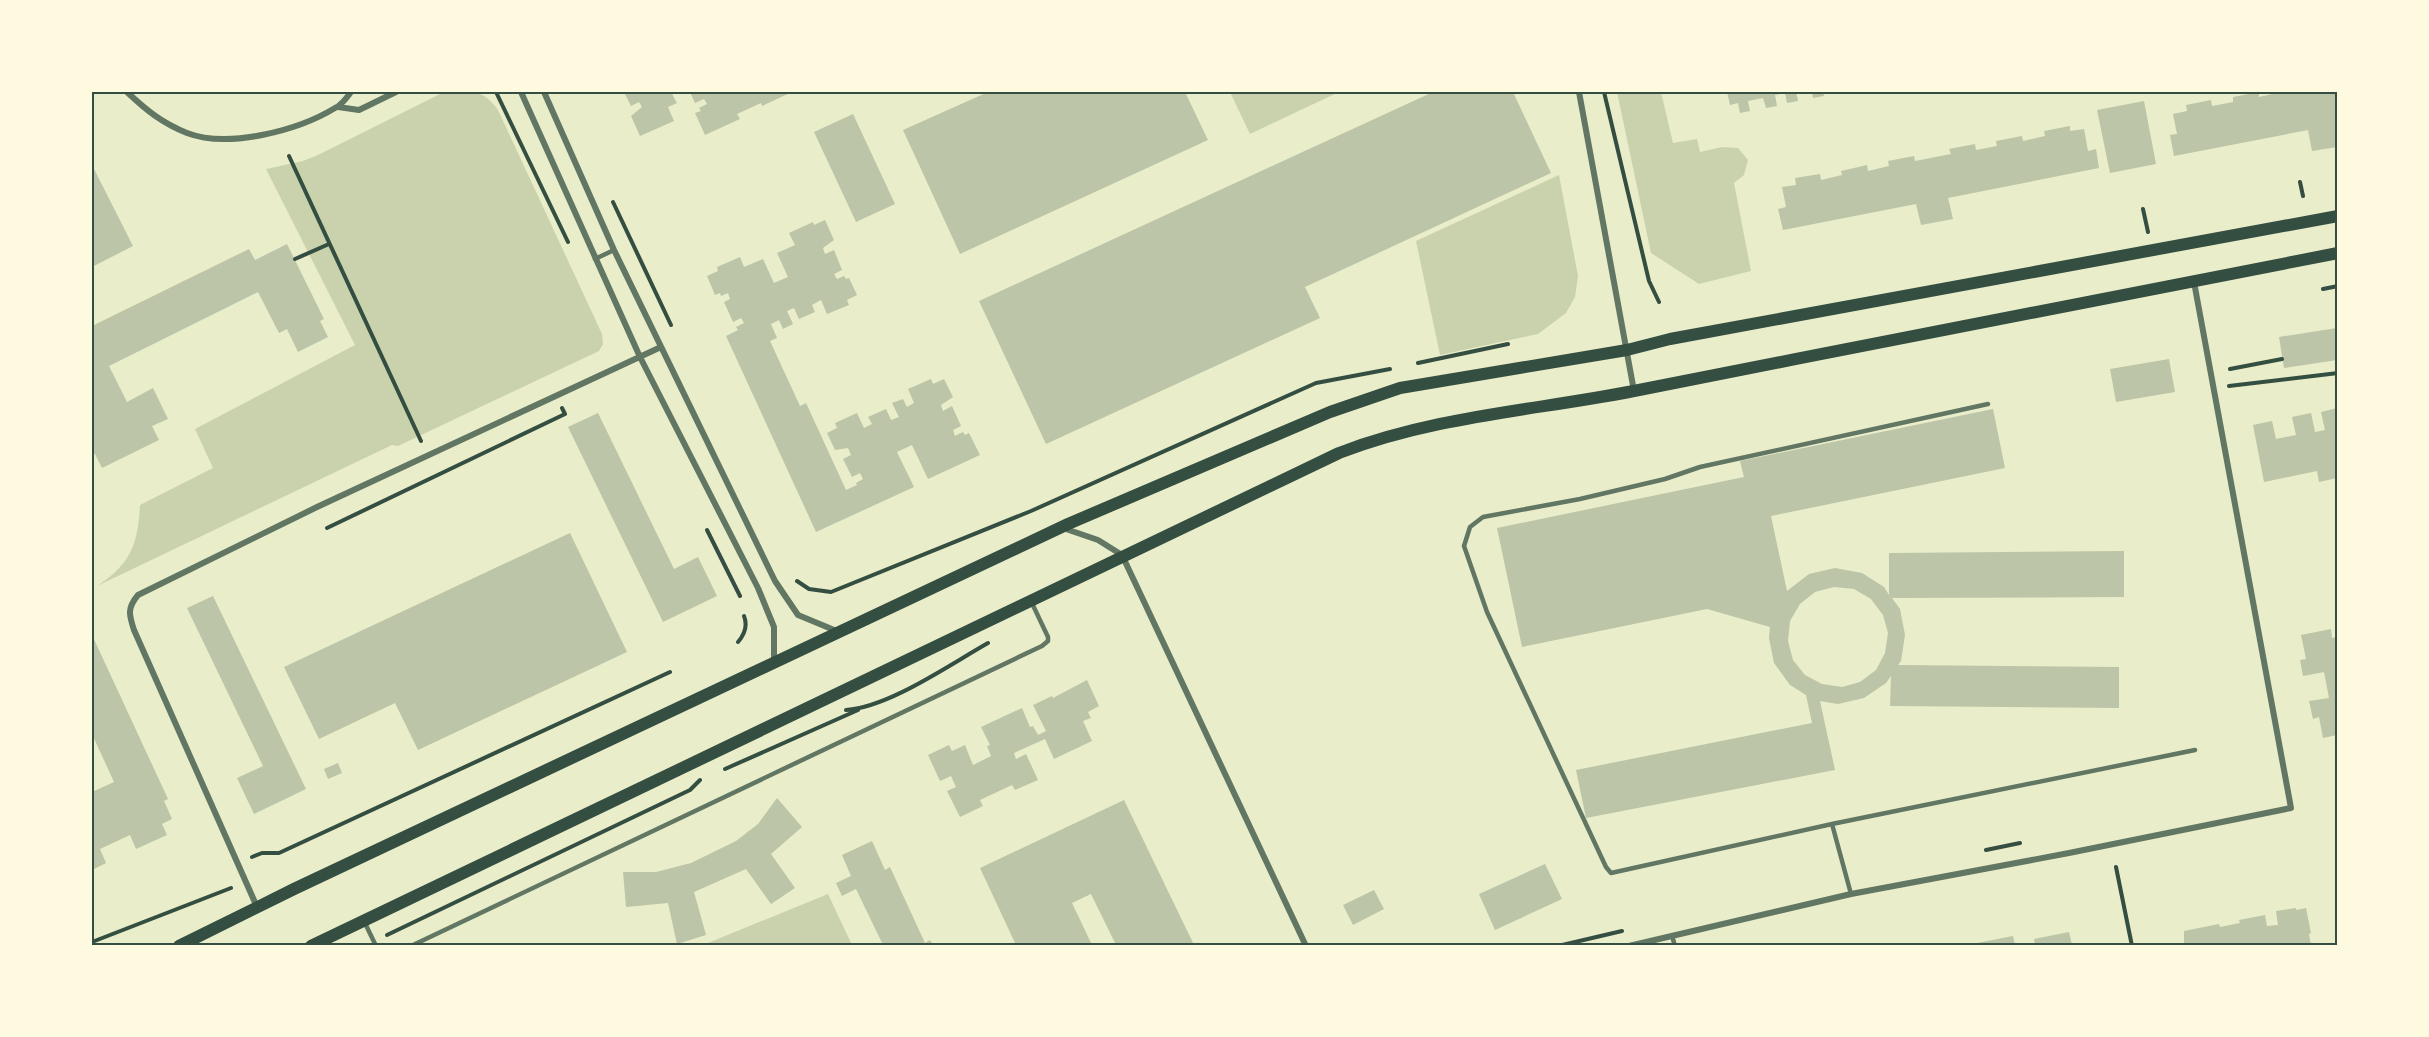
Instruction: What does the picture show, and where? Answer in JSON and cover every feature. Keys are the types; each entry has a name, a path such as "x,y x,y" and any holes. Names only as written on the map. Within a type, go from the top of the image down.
{"main road":[{"path":"179,945 1062,527 1330,412 1400,388 1627,350 1670,339 2337,216"},
{"path":"310,945 1122,555 1339,453 1374,440 1412,429 1634,391 2337,253"}],"street":[{"path":"127,92 153,117 189,134 225,138 259,136 288,130 338,107 351,92"},
{"path":"338,107 359,110 396,92"},
{"path":"521,92 640,357 758,588 774,627 774,663"},
{"path":"544,92 614,250 775,580 798,615 839,632"},
{"path":"1578,92 1634,391"},
{"path":"1629,945 1643,944 1851,894 2291,808 2194,281"},
{"path":"257,907 134,630 128,614 138,594 660,347"},
{"path":"1062,527 1098,540 1122,555 1305,945"}],"lane":[{"path":"595,259 614,250"},
{"path":"1988,404 1700,467 1665,479 1580,499 1483,517 1470,527 1464,546 1487,612 1606,867 1611,873 1832,824 2195,750"},
{"path":"411,945 1042,646 1048,641 1048,637 1030,599"},
{"path":"1832,824 1851,894"},
{"path":"363,920 375,943"},
{"path":"1672,936 1675,945"}],"path":[{"path":"1604,92 1649,281 1659,302"},
{"path":"289,156 428,456"},
{"path":"2300,182 2303,195"},
{"path":"294,259 329,244"},
{"path":"2323,289 2337,286"},
{"path":"1416,363 1508,344"},
{"path":"2230,369 2282,359"},
{"path":"795,580 809,589 831,592 1031,511 1316,383 1393,368"},
{"path":"2229,386 2337,373"},
{"path":"327,528 565,414 557,397"},
{"path":"738,642 743,636 746,625 744,616"},
{"path":"725,769 910,687 989,643"},
{"path":"92,942 232,888 237,881 237,864 262,852 279,852 670,672"},
{"path":"722,765 843,710 862,708"},
{"path":"375,943 690,790 704,776"},
{"path":"2116,867 2132,945"}],"green space":[{"path":"444,92 481,94 498,110 602,334 603,344 599,351 398,446 392,445 97,586 118,570 131,552 137,531 140,505 213,468 195,429 355,345 266,169 303,161 318,155"},
{"path":"1230,92 1339,92 1250,134"},
{"path":"1617,92 1661,92 1673,143 1697,139 1700,152 1722,147 1738,148 1748,160 1744,175 1734,183 1751,271 1699,284 1651,253"},
{"path":"1559,175 1578,276 1575,297 1566,313 1538,334 1440,355 1416,241"},
{"path":"828,894 852,945 703,945"}],"building":[{"path":"624,92 671,92 677,103 668,107 674,121 640,136 631,116 642,107 639,102 631,106"},
{"path":"690,92 792,92 762,106 761,103 737,114 740,119 705,135 695,113 701,111 699,108 707,104 704,99 695,103"},
{"path":"988,92 1185,92 1208,140 960,254 903,130"},
{"path":"1433,92 1513,92 1551,173 1305,287 1320,318 1046,444 979,301"},
{"path":"1727,92 1796,92 1798,101 1787,103 1785,93 1775,95 1777,106 1766,108 1763,98 1748,101 1750,111 1740,113 1738,103 1730,105"},
{"path":"1812,92 1823,92 1824,96 1813,98"},
{"path":"2259,92 2259,97 2281,92 2337,92 2337,147 2312,151 2308,130 2174,156 2170,135 2177,134 2173,114 2187,111 2186,105 2211,100 2212,106 2233,102 2233,97"},
{"path":"2144,101 2156,164 2110,173 2097,110"},
{"path":"853,114 895,204 856,222 814,132"},
{"path":"2070,126 2070,131 2084,129 2088,151 2096,149 2099,168 1948,198 1953,219 1921,225 1916,204 1783,230 1778,209 1786,207 1782,187 1796,185 1795,178 1820,174 1821,180 1842,175 1841,171 1867,165 1868,171 1889,166 1888,161 1914,156 1915,161 1951,154 1949,149 1975,144 1976,150 1997,146 1996,141 2022,136 2023,141 2045,136 2044,131"},
{"path":"92,165 133,246 92,267"},
{"path":"825,220 834,240 823,248 825,254 834,250 842,270 834,274 837,279 844,276 846,279 849,278 857,295 847,300 849,305 827,314 821,300 812,305 815,312 799,319 794,308 787,311 793,324 783,329 779,320 771,324 777,338 770,341 800,406 806,403 846,490 863,479 860,473 852,477 843,459 851,455 848,448 835,450 827,433 837,428 835,423 857,413 864,428 872,424 868,417 886,409 891,420 899,417 892,403 903,399 907,407 914,403 908,389 931,379 933,384 944,379 953,397 941,405 943,411 952,406 961,426 953,430 955,436 963,432 965,435 969,433 980,455 928,479 912,445 897,452 914,487 816,532 726,336 738,330 736,327 744,323 741,318 733,322 724,302 730,299 728,293 721,296 720,293 715,295 707,276 718,271 717,267 740,257 744,267 763,259 774,283 788,277 777,253 795,245 789,233 813,222 814,225"},
{"path":"287,244 324,319 320,321 328,337 298,352 287,329 279,333 258,292 109,366 127,402 153,388 168,419 152,426 159,440 102,468 95,454 92,455 92,326 249,249 255,260"},
{"path":"2337,328 2337,360 2284,368 2279,337"},
{"path":"2169,359 2175,392 2116,402 2110,369"},
{"path":"2337,408 2337,478 2319,482 2317,471 2264,482 2253,425 2272,421 2276,439 2296,435 2292,417 2311,413 2315,432 2325,430 2321,412"},
{"path":"1993,409 2005,468 1771,516 1787,591 1809,574 1835,568 1862,573 1884,587 1889,595 1889,553 2124,551 2124,597 1892,598 1900,609 1905,635 1901,661 1898,665 2119,667 2119,708 1890,706 1891,676 1886,683 1864,698 1838,704 1820,701 1835,770 1586,818 1576,770 1812,723 1806,695 1790,685 1774,663 1769,638 1770,627 1707,609 1522,647 1497,528 1744,477 1740,461","holes":["1834,587 1854,589 1871,599 1883,615 1888,633 1885,653 1876,670 1860,682 1842,687 1822,684 1805,675 1793,660 1788,641 1790,621 1800,604 1815,592"]},
{"path":"598,413 674,569 698,557 717,596 663,622 568,427"},
{"path":"570,533 627,652 418,750 395,703 319,739 284,667"},
{"path":"213,596 306,789 254,814 237,778 263,766 187,608"},
{"path":"2331,629 2332,638 2337,637 2337,735 2323,738 2319,717 2313,719 2309,701 2329,698 2324,672 2303,676 2300,660 2306,659 2301,635"},
{"path":"92,635 168,799 164,801 172,819 162,824 167,835 136,849 130,835 100,849 106,863 92,870 92,792 114,782 92,734"},
{"path":"1087,680 1099,706 1088,712 1091,718 1083,721 1092,741 1054,759 1045,739 1014,753 1016,759 1026,754 1038,780 1015,790 1012,785 980,800 983,806 960,817 947,791 956,787 951,776 940,781 928,755 949,745 952,751 965,745 973,765 991,756 987,746 990,745 981,727 1022,708 1030,727 1033,726 1038,735 1046,731 1033,705 1052,696 1053,698"},
{"path":"338,763 342,773 328,779 324,769"},
{"path":"777,798 802,827 771,854 795,888 771,904 746,869 694,892 706,935 677,944 668,903 626,907 623,872 656,872 691,863 736,841 758,824"},
{"path":"1124,800 1194,945 1116,945 1091,894 1072,903 1092,945 1016,945 980,868"},
{"path":"872,841 885,870 890,867 925,943 930,940 933,945 883,945 856,889 842,896 836,883 851,876 842,855"},
{"path":"1545,864 1562,899 1495,930 1479,894"},
{"path":"1374,890 1384,909 1353,925 1343,905"},
{"path":"2296,908 2296,910 2306,908 2311,945 2184,945 2184,931 2219,924 2220,927 2240,923 2239,920 2265,915 2267,926 2278,925 2276,911"},
{"path":"2069,932 2072,945 2035,945 2034,939"},
{"path":"2013,936 2015,945 1972,945 1972,944"}]}
